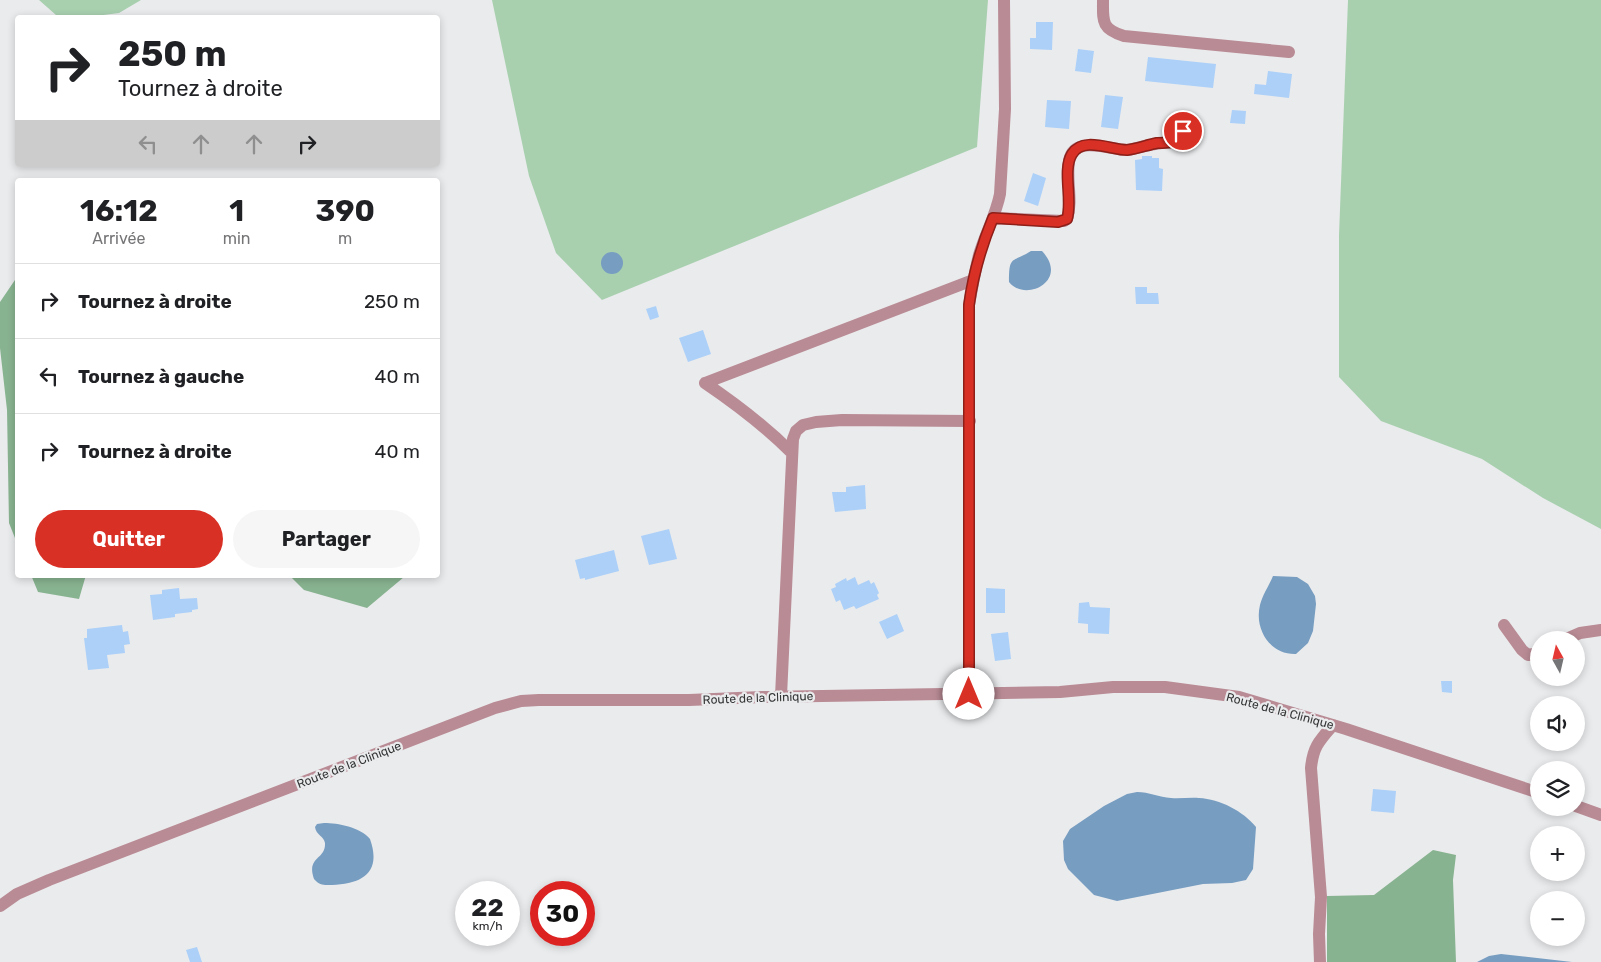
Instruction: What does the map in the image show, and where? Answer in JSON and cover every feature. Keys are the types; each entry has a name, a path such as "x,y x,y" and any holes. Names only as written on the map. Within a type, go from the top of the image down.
{"street":[{"path":"969,694 969,305 979,255 1000,194 1005,109 1004,0"},
{"path":"1103,0 1103,20 1107,28 1109,31 1124,36 1289,52"},
{"path":"993,218 1064,221 1069,214 1068,182 1070,159 1073,152 1089,145 1127,150 1173,141 1179,137 1185,123"},
{"path":"792,453 772,432 742,408 705,383 973,280"},
{"path":"781,696 792,453 793,439 796,431 803,425 842,420 970,421"},
{"path":"1504,625 1522,650 1530,654"},
{"path":"1585,632 1601,630"},
{"name":"Route de la Clinique","path":"0,906 17,894 49,880 508,704 539,700 689,700 781,696 1060,692 1113,687 1164,688 1239,697 1333,725 1530,790"},
{"path":"1320,962 1321,896 1311,768 1312,753 1333,725"},
{"path":"1585,809 1601,815"}],"green space":[{"path":"39,0 141,0 119,13 104,15 56,15"},
{"path":"492,0 988,0 977,147 602,300 556,253 529,176"},
{"path":"1348,0 1601,0 1601,529 1543,498 1482,459 1381,421 1339,377 1339,235"},
{"path":"15,280 15,538 9,523 7,410 0,348 0,302"},
{"path":"32,578 85,578 79,599 38,592"},
{"path":"292,578 403,578 367,608 304,590"},
{"path":"1433,850 1456,855 1453,880 1456,962 1327,962 1327,896 1374,895"}],"water":[{"path":"1031,251 1042,251 1049,262 1051,271 1048,280 1042,286 1034,289 1016,288 1009,282 1011,263"},
{"path":"612,252 620,255 623,263 620,271 612,274 604,271 601,263 604,255"},
{"path":"1273,576 1297,577 1308,584 1315,596 1313,631 1308,643 1296,654 1279,650 1272,645 1266,639 1259,623 1260,605"},
{"path":"1137,792 1171,798 1207,799 1223,803 1245,816 1256,827 1253,869 1246,880 1232,883 1203,884 1117,901 1094,895 1068,869 1064,860 1063,841 1070,829 1104,806 1127,794"},
{"path":"317,824 342,825 361,831 370,839 373,860 367,874 360,879 343,884 322,885 314,879 312,866 323,853 325,843 315,827"},
{"path":"1501,954 1572,962 1477,962 1489,956"}],"building":[{"path":"1036,22 1053,22 1052,50 1030,49 1030,38 1036,38"},
{"path":"1078,49 1094,51 1091,73 1075,71"},
{"path":"1148,57 1216,64 1213,88 1145,81"},
{"path":"1268,71 1292,74 1289,98 1254,94 1255,84 1266,85"},
{"path":"1105,95 1123,97 1118,129 1101,127"},
{"path":"1047,100 1071,101 1069,129 1045,127"},
{"path":"1232,110 1246,111 1245,124 1230,123"},
{"path":"1142,156 1159,158 1159,168 1163,169 1162,191 1136,190 1135,160 1142,159"},
{"path":"1033,173 1046,178 1038,206 1024,201"},
{"path":"1135,287 1147,287 1147,293 1158,293 1159,304 1136,304"},
{"path":"656,306 659,317 650,320 646,309"},
{"path":"703,330 711,354 688,362 679,338"},
{"path":"865,485 866,509 835,512 832,492 846,492 846,487"},
{"path":"669,529 677,559 649,565 641,536"},
{"path":"614,550 619,571 585,580 585,578 580,579 575,560"},
{"path":"855,577 858,585 869,580 871,584 874,582 879,593 877,595 879,599 856,609 854,606 844,610 840,600 836,602 831,589 836,587 835,584 846,578 847,581"},
{"path":"179,588 180,599 197,598 198,609 192,610 192,612 175,614 175,617 153,620 150,595 162,594 162,590"},
{"path":"986,588 1005,589 1005,613 986,613"},
{"path":"1089,602 1090,607 1110,608 1109,634 1088,633 1088,624 1078,623 1079,603"},
{"path":"897,614 904,631 887,639 879,622"},
{"path":"122,625 123,632 128,631 130,644 124,645 125,653 107,655 109,668 88,670 84,638 87,638 87,629"},
{"path":"1008,632 1011,659 995,661 991,634"},
{"path":"1441,681 1452,681 1452,693 1442,692"},
{"path":"1373,789 1396,791 1394,813 1371,811"},
{"path":"197,947 202,962 190,962 186,950"}],"route":[{"path":"969,694 969,305 979,255 987,233 993,218 1058,222 1067,219 1069,214 1068,182 1070,159 1073,152 1081,147 1089,145 1114,149 1135,149 1173,141 1183,131"}]}
